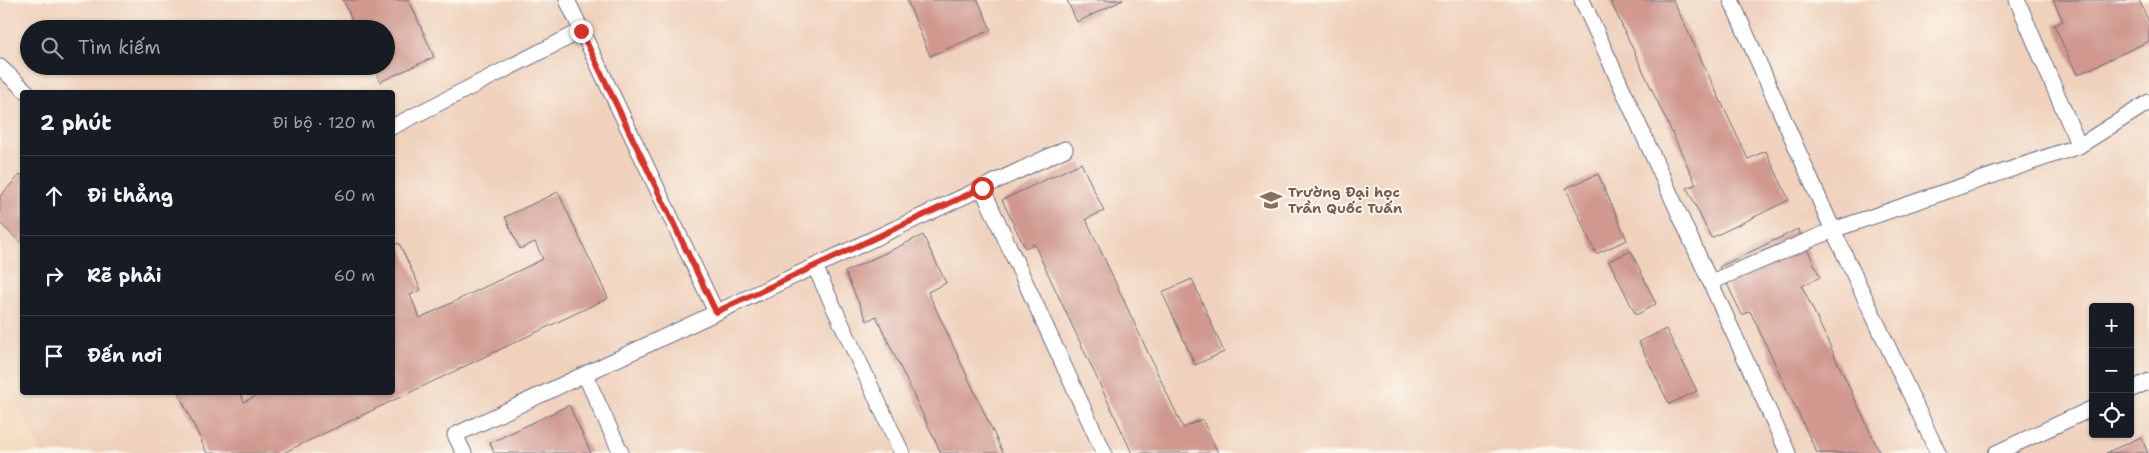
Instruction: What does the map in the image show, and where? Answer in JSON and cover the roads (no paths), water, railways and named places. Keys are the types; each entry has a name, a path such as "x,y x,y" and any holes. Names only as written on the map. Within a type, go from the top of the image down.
{"lane":[{"path":"566,0 716,312"},
{"path":"1582,0 1788,453"},
{"path":"1731,0 1833,230 1938,453"},
{"path":"2016,0 2079,146"},
{"path":"395,125 581,31"},
{"path":"0,67 25,90"},
{"path":"1711,282 1833,230 2079,146 2149,102"},
{"path":"464,453 455,436 1065,149"},
{"path":"982,188 1104,453"},
{"path":"815,267 902,453"},
{"path":"584,375 621,453"},
{"path":"2134,388 2149,382"},
{"path":"1996,453 2089,410"}],"place":[{"name":"Trường Đại học Trần Quốc Tuấn","path":"1271,200"}]}
